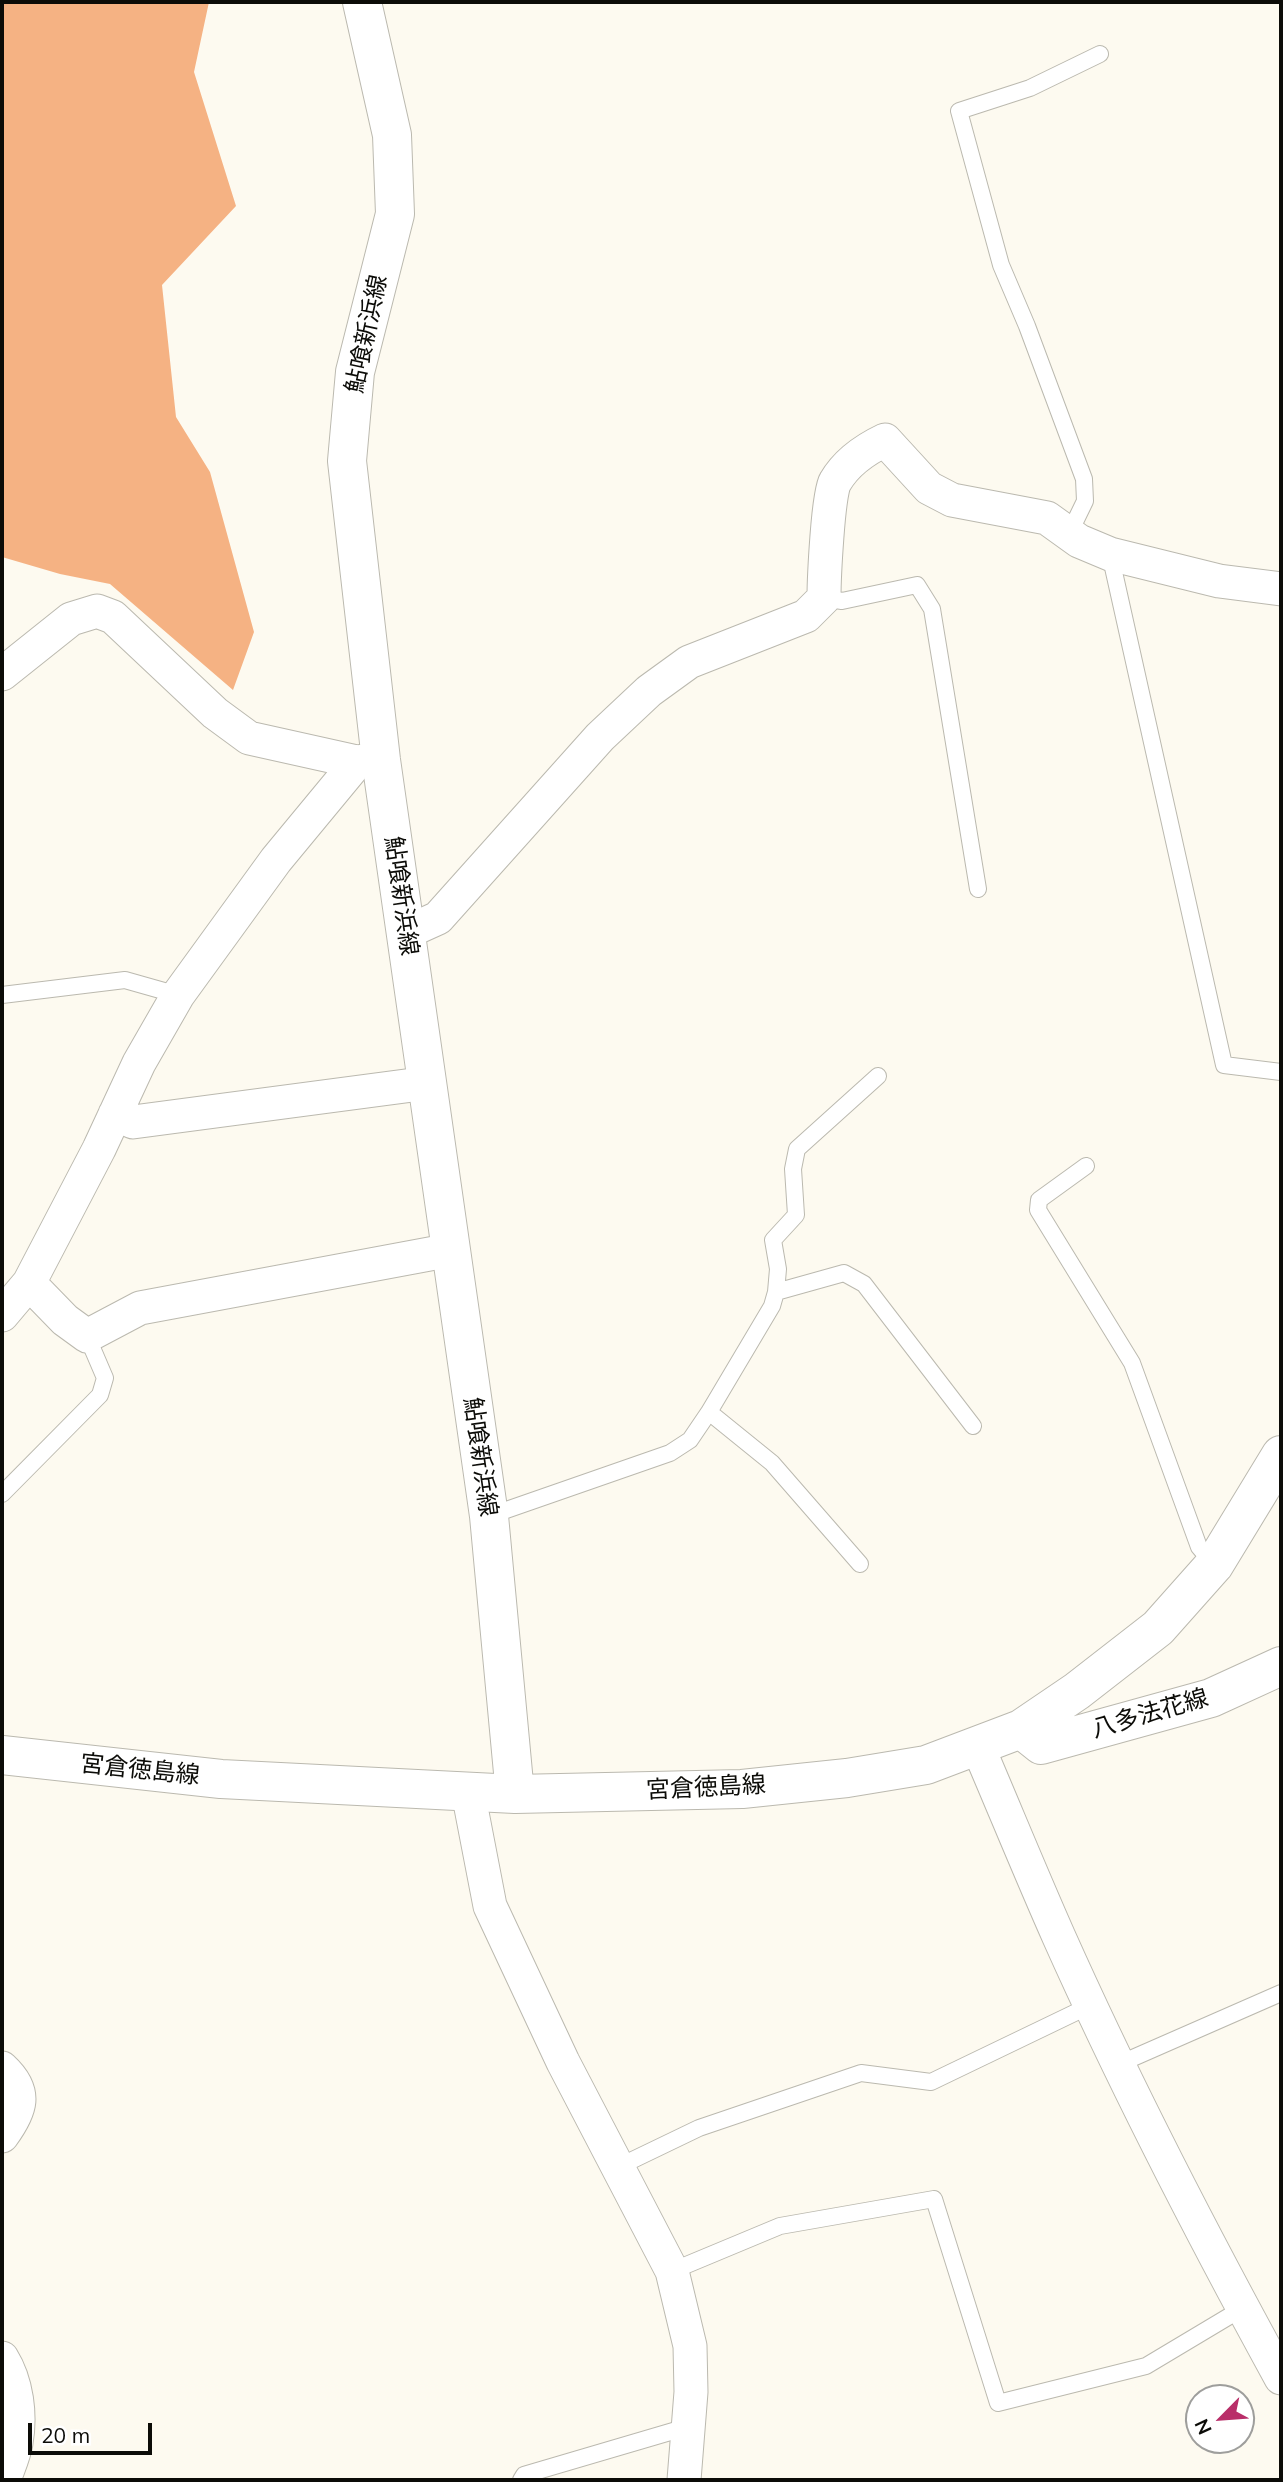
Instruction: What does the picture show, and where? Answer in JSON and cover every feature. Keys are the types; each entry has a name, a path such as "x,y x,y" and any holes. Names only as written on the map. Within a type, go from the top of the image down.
{"main road":[{"name":"鮎喰新浜線","path":"362,2 393,135 394,188 394,214 355,372 347,461 369,761 407,932 489,1516 515,1794"},
{"name":"宮倉徳島線","path":"2,1755 221,1779 515,1794 742,1789 846,1778 926,1765 1021,1729 1077,1691 1158,1628 1214,1565 1281,1455"},
{"name":"八多法花線","path":"1021,1729 1041,1745 1211,1698 1281,1666"}],"street":[{"path":"407,932 438,918 600,737 649,691 689,662 806,616 824,598 834,483 866,449 886,440 929,488 952,500 1047,517 1079,541 1111,554 1219,581 1281,589"},
{"path":"2,674 71,619 97,611 113,617 215,713 249,738 369,761"},
{"path":"2,1315 29,1283 139,1063 178,995 276,860 369,761"},
{"path":"115,1114 133,1122 428,1083"},
{"path":"29,1283 65,1320 87,1336 140,1308 451,1250"},
{"path":"978,1747 1059,1937 1119,2064 1281,2378"},
{"path":"468,1792 490,1906 563,2062 672,2271 690,2346 691,2392 684,2480"},
{"path":"2,2068 13,2078 20,2098 17,2116 2,2136"},
{"path":"2,2358 10,2371 18,2409 16,2444 4,2480"}],"lane":[{"path":"1069,534 1085,501 1084,479 1002,265 959,111 1030,88 1100,54"},
{"path":"1111,554 1224,1065 1281,1072"},
{"path":"824,598 842,601 917,585 932,609 978,889"},
{"path":"2,995 125,980 178,995"},
{"path":"489,1516 670,1453 690,1440 772,1306 778,1269 773,1240 796,1215 793,1169 797,1149 878,1076"},
{"path":"1086,1166 1039,1200 1038,1210 1132,1363 1199,1547 1214,1565"},
{"path":"776,1292 844,1273 864,1284 973,1426"},
{"path":"2,1494 100,1395 105,1378 87,1336"},
{"path":"709,1412 772,1463 860,1564"},
{"path":"1119,2064 1281,1993"},
{"path":"618,2167 699,2128 861,2073 931,2082 1091,2005"},
{"path":"672,2271 780,2227 934,2199 998,2403 1146,2366 1243,2308"},
{"path":"521,2480 524,2475 549,2466 687,2427"}],"shaded area":[{"path":"2,2 209,2 194,72 236,206 162,285 176,417 210,472 254,632 233,690 110,584 60,574 2,557"}]}
